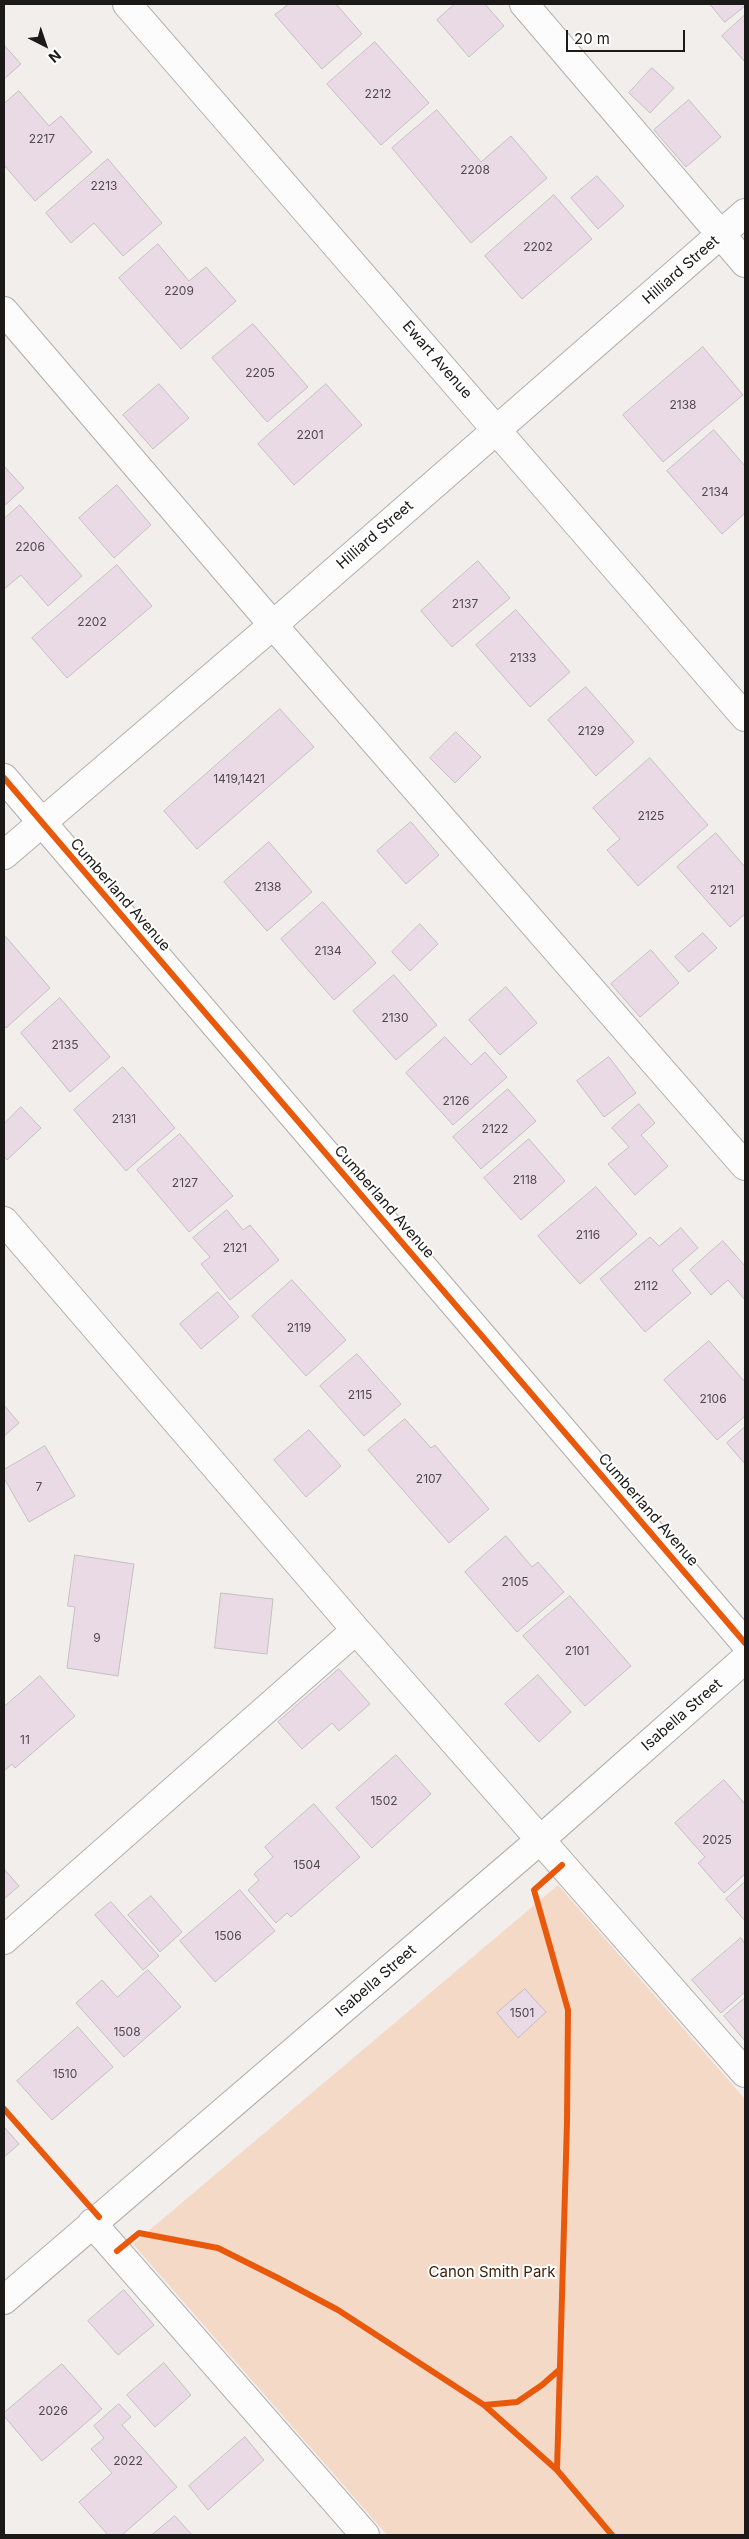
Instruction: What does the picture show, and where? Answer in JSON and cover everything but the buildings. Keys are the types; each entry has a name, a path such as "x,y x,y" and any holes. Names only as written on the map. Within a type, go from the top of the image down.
{"street":[{"name":"Ewart Avenue","path":"127,4 745,717"},
{"path":"524,4 745,263"},
{"name":"Hilliard Street","path":"4,855 41,821 273,625 745,213"},
{"path":"4,311 273,625 745,1166"},
{"name":"Cumberland Avenue","path":"4,778 745,1643"},
{"path":"4,1220 356,1630 745,2073"},
{"path":"4,1940 356,1630"},
{"name":"Isabella Street","path":"4,2300 540,1840 745,1659"},
{"path":"92,2223 365,2535"}],"green space":[{"name":"Canon Smith Park","path":"558,1885 745,2099 745,2535 387,2535 133,2244"}],"cycle path":[{"path":"4,778 745,1643"},
{"path":"562,1865 534,1890 568,2010 567,2122 557,2470 612,2535"},
{"path":"4,2109 99,2217"},
{"path":"117,2251 139,2233 218,2248 338,2310 484,2405"},
{"path":"557,2470 484,2405 517,2402 542,2385 559,2370"}]}
